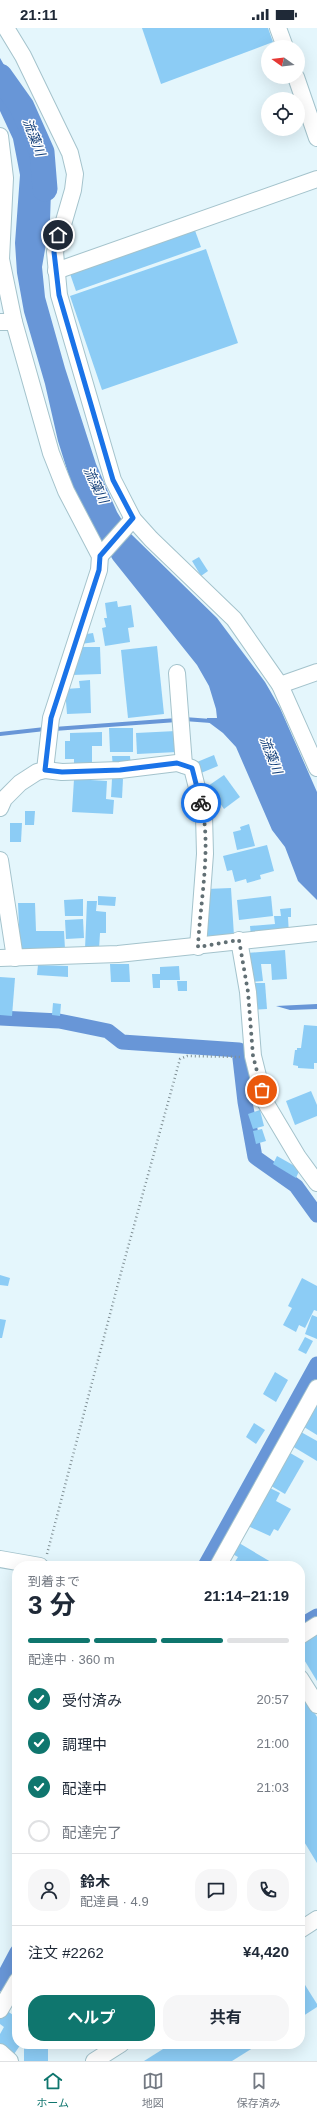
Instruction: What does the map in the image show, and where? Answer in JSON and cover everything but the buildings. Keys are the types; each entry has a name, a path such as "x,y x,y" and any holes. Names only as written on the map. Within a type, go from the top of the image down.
{"street":[{"path":"6,28 23,56 70,153 75,174 74,190 54,252 56,271 59,295 113,480 131,521 234,619 280,685 317,768"},
{"path":"278,28 282,40"},
{"path":"298,84 317,138"},
{"path":"0,136 5,178 1,259 7,322 51,453 66,490 102,554"},
{"path":"56,271 317,178"},
{"path":"45,770 51,718 99,570 102,554 131,521"},
{"path":"280,685 317,672"},
{"path":"177,673 184,765"},
{"path":"0,808 4,799 20,783 37,772 45,770 62,772 120,770 177,763 192,768 204,815 205,854 198,947"},
{"path":"0,860 7,958 118,954 198,947 239,940 284,938 317,933"},
{"path":"239,940 248,992 253,1056 264,1100 298,1157 317,1183"},
{"path":"221,1561 317,1388"},
{"path":"0,1559 29,1561"},
{"path":"305,1633 317,1625"},
{"path":"305,1686 317,1705"},
{"path":"305,1927 317,1919"},
{"path":"0,2010 12,1990"},
{"path":"94,2061 113,2049"},
{"path":"0,2052 10,2061"}],"path":[{"path":"43,1561 180,1059 187,1056 231,1057"}],"water":[{"path":"0,58 22,96 35,128 51,190 50,221 42,267 45,297 65,368 96,464 117,512 130,533 217,618 265,682 280,708 317,792 317,900 298,881 285,847 272,830 236,747 223,733 207,721 207,718 217,718 216,709 209,686 197,665 113,560 80,505 69,476 58,441 45,384 24,312 17,273 15,243 20,175 13,139 0,111"},
{"path":"317,1004 317,1009 290,1010 276,1006"}],"waterway":[{"name":"流藻川","path":"0,76 22,107 42,152 45,189"},
{"path":"184,719 211,721"},
{"path":"54,729 177,720"},
{"path":"0,734 45,729"},
{"path":"0,1018 59,1021 108,1031 122,1042 239,1050 245,1102 255,1157 296,1186 317,1215"},
{"path":"208,1561 317,1364"},
{"path":"305,1623 317,1616"},
{"path":"0,1984 12,1961"}],"way so far":[{"path":"201,803 204,815 205,854 198,947 239,940 248,992 253,1056 262,1090"}],"route":[{"path":"58,235 54,252 59,295 113,480 133,518 100,556 99,570 51,718 45,770 62,772 120,770 177,763 192,768 201,803"}]}
